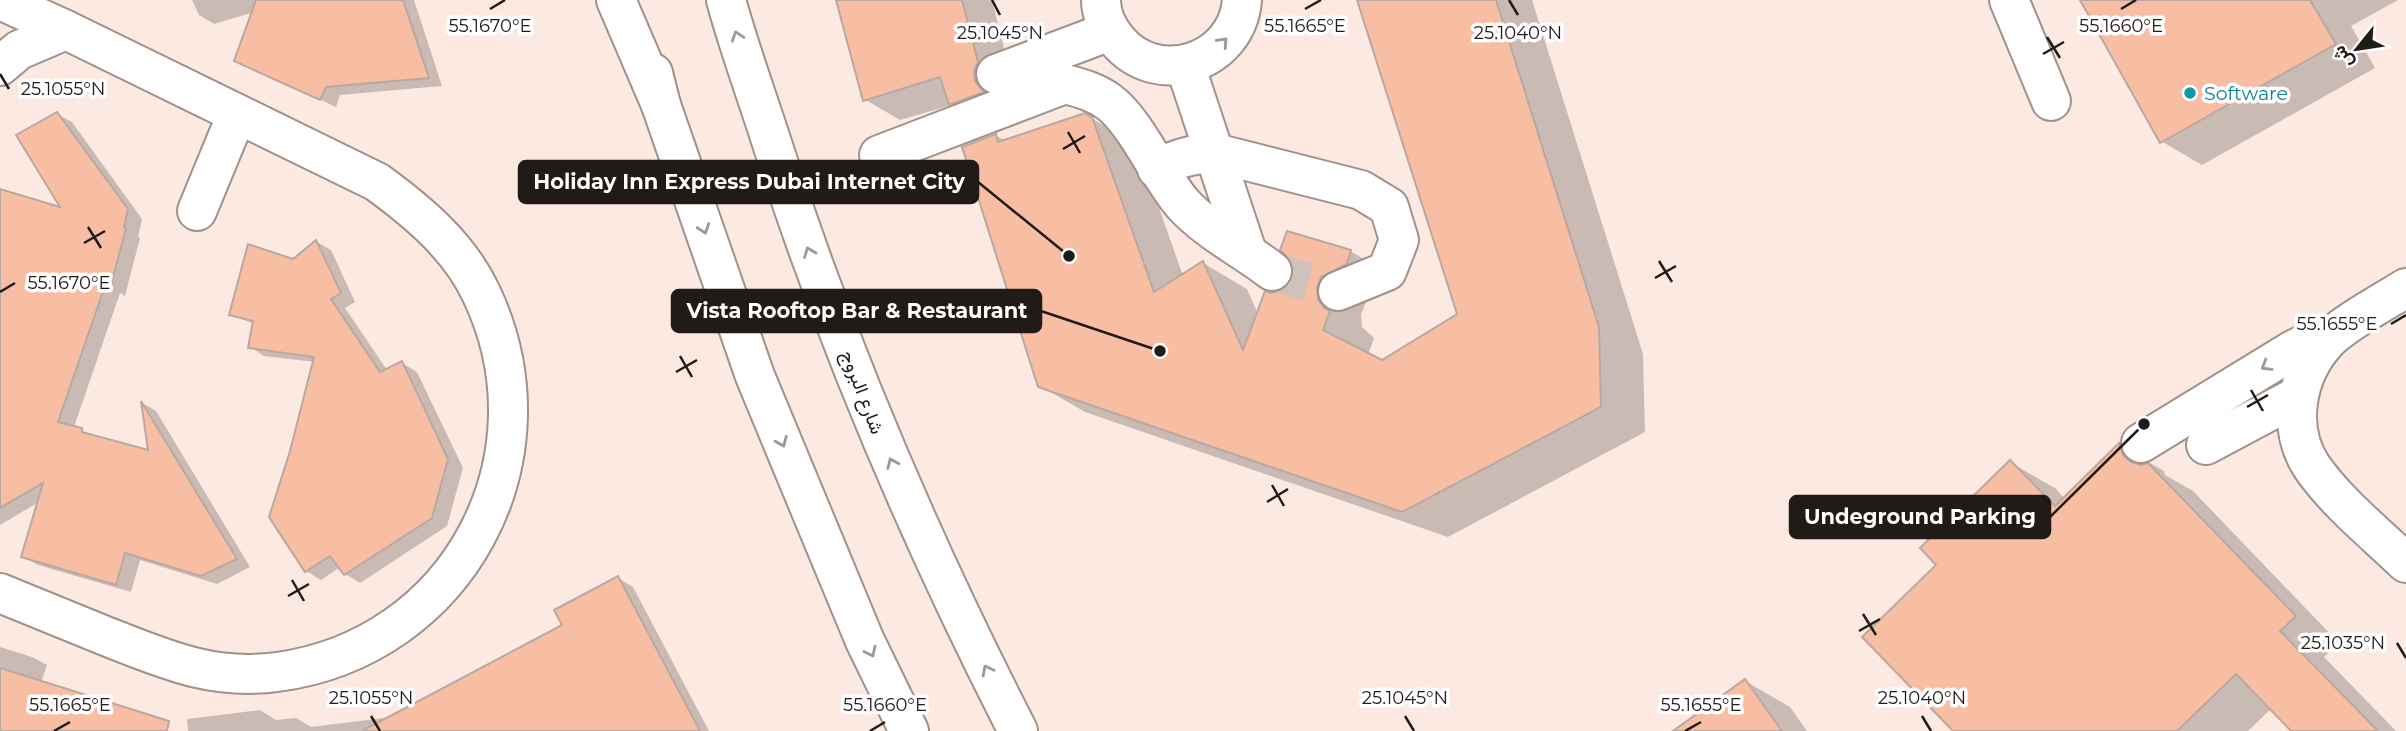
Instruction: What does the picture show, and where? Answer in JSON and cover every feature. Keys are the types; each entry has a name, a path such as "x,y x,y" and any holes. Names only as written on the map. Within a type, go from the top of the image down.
{"street":[{"path":"0,0 377,182 418,212 453,249 481,292 499,339 508,389 507,440 497,490 477,536 450,578 414,614 372,642 325,662 275,672 225,673 176,664 0,593"},
{"path":"616,0 661,105 755,376 865,640 909,731"},
{"path":"633,0 661,105"},
{"name":"شارع البروج","path":"726,0 795,217 874,424 964,625 1018,731"},
{"path":"993,62 1104,13 1124,48 1142,61 1163,66 1185,65 1205,59 1221,46 1234,30 1242,0"},
{"path":"2009,0 2051,101"},
{"path":"0,66 19,50 66,30"},
{"path":"880,155 1065,84 1089,90 1112,104 1128,123 1182,202 1212,230 1259,261 1215,153 1185,65"},
{"path":"197,211 237,114"},
{"path":"1157,169 1176,159 1194,154 1215,153 1361,190 1389,207 1399,240 1387,271 1338,291"},
{"path":"2406,288 2328,340 2308,365 2298,396 2298,432 2311,465 2334,492 2406,563"},
{"path":"2141,443 2293,350 2311,341 2328,340"},
{"path":"2206,445 2298,396"}],"building":[{"path":"256,0 403,0 429,78 326,87 320,100 234,61"},
{"path":"836,0 962,0 978,62 974,71 975,81 984,92 949,105 940,77 863,101"},
{"path":"1357,0 1496,0 1599,327 1601,407 1402,512 1038,387 962,147 996,134 998,142 1085,113 1092,117 1154,292 1203,261 1243,350 1265,291 1281,291 1289,284 1294,274 1292,262 1280,250 1287,231 1351,250 1347,264 1321,277 1317,287 1318,300 1330,311 1323,330 1382,360 1457,314"},
{"name":"Software","path":"2080,0 2310,0 2336,44 2160,143"},
{"path":"57,112 128,209 126,228 110,289 106,283 58,422 82,428 82,432 148,450 141,401 237,559 201,576 125,553 116,585 21,557 43,483 0,508 0,189 60,207 16,135"},
{"path":"316,240 341,293 331,299 380,372 402,361 448,459 432,518 344,575 330,556 305,572 269,517 290,451 314,357 248,348 253,321 229,315 248,244 293,259"},
{"path":"2119,443 2123,455 2131,462 2141,465 2148,463 2296,616 2280,631 2378,731 2291,731 2236,674 2177,731 1953,731 1862,637 1936,565 1920,548 2010,460 2055,506"},
{"path":"618,576 700,731 362,731 562,625 554,610"},
{"path":"0,668 169,721 167,731 0,731"},
{"path":"1745,679 1782,731 1673,731"}],"tunnel":[{"path":"1272,271 1338,291"}],"place":[{"name":"Software","path":"2190,93"},
{"name":"Holiday Inn Express Dubai Internet City","path":"1069,256"},
{"name":"Vista Rooftop Bar & Restaurant","path":"1160,351"},
{"name":"Undeground Parking","path":"2144,424"}]}
